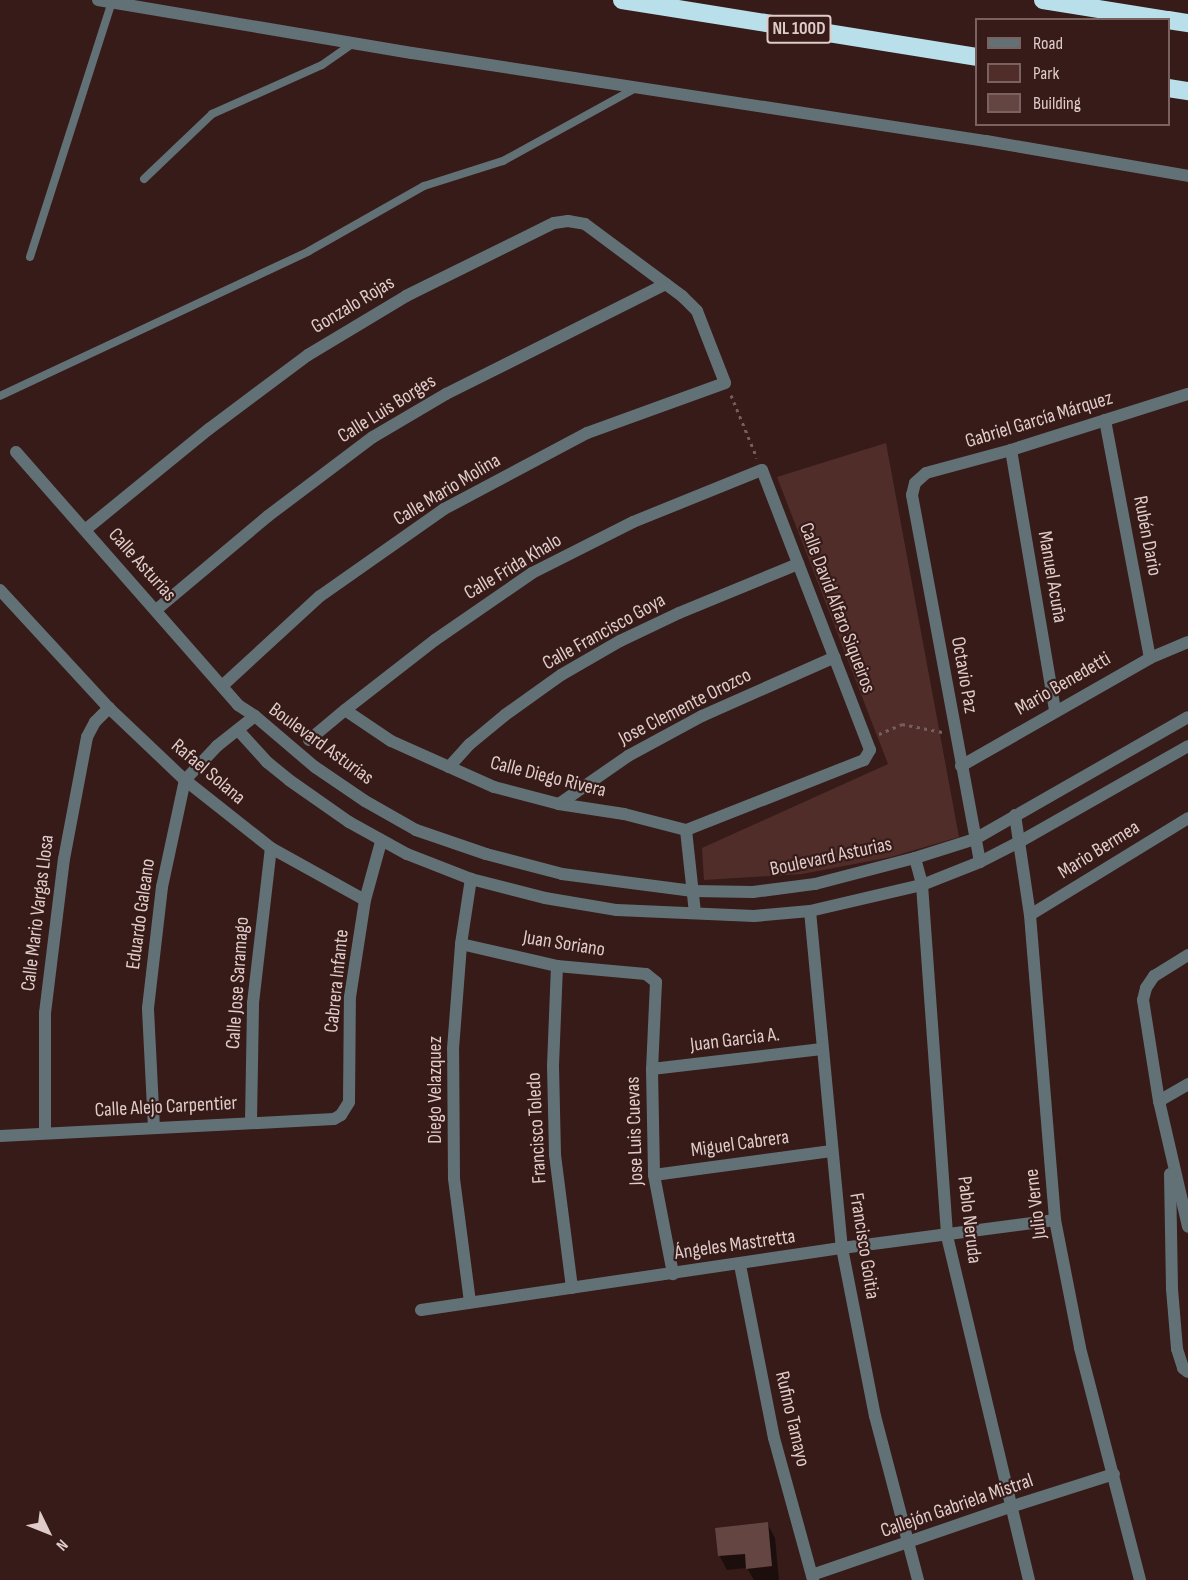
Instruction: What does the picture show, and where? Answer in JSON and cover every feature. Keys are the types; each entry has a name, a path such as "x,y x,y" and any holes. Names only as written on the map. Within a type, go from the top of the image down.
{"highway":[{"name":"NL 100D","path":"622,0 975,57"},
{"path":"1043,0 1155,18"},
{"path":"1170,20 1188,23"},
{"path":"1170,88 1188,91"}],"street":[{"path":"98,0 637,88 986,141 1188,176"},
{"name":"Gonzalo Rojas","path":"85,530 209,429 308,355 406,296 554,223 568,221 585,224 666,284 697,311 725,383"},
{"name":"Calle Luis Borges","path":"156,609 268,516 373,437 446,394 666,284"},
{"name":"Calle Mario Molina","path":"222,686 320,596 444,509 587,433 725,383"},
{"name":"Gabriel García Márquez","path":"912,495 915,483 926,473 1011,450 1188,394"},
{"name":"Rubén Dario","path":"1105,420 1150,658"},
{"name":"Manuel Acuña","path":"1011,450 1055,711"},
{"name":"Calle Asturias","path":"16,452 238,705 255,716"},
{"name":"Calle David Alfaro Siqueiros","path":"686,830 864,760 870,750 762,470"},
{"name":"Calle Frida Khalo","path":"309,740 435,640 532,573 633,522 762,470"},
{"name":"Octavio Paz","path":"912,495 980,862"},
{"name":"Calle Francisco Goya","path":"449,767 470,744 505,715 561,675 620,641 679,613 798,564"},
{"name":"Rafael Solana","path":"0,590 109,708 185,780 270,848 365,900"},
{"name":"Mario Benedetti","path":"961,766 1150,658 1188,642"},
{"name":"Jose Clemente Orozco","path":"559,804 628,756 693,721 835,657"},
{"path":"185,780 218,746 238,730 238,705"},
{"name":"Calle Mario Vargas Llosa","path":"45,1133 45,1013 64,859 87,737 95,722 109,708"},
{"name":"Calle Diego Rivera","path":"345,710 391,741 494,787 559,804 624,814 686,830"},
{"name":"Boulevard Asturias","path":"1188,717 975,839 915,858 815,884 753,892 693,891 562,874 486,854 416,830 365,801 315,767 255,716 238,730 267,762 289,780 381,842 471,879 545,898 617,910 754,916 810,912 922,885 980,862 1021,841 1188,746"},
{"name":"Eduardo Galeano","path":"154,1128 148,1008 162,887 185,780"},
{"name":"Julio Verne","path":"1015,815 1021,841 1030,915 1056,1220 1080,1348 1140,1580"},
{"name":"Mario Bermea","path":"1030,915 1188,818"},
{"path":"686,830 695,913"},
{"name":"Cabrera Infante","path":"334,1119 345,1112 350,1102 350,997 365,900 381,842"},
{"name":"Calle Jose Saramago","path":"251,1121 253,1003 270,848"},
{"name":"Pablo Neruda","path":"915,858 922,885 947,1236 1029,1580"},
{"name":"Diego Velazquez","path":"470,1302 454,1178 453,1049 461,944 471,879"},
{"name":"Francisco Goitia","path":"810,912 842,1248 875,1416 918,1580"},
{"name":"Juan Soriano","path":"461,944 557,966 646,974 657,985"},
{"path":"1188,955 1154,976 1146,988 1143,1000 1159,1101 1188,1227"},
{"name":"Francisco Toledo","path":"557,966 553,1066 555,1155 572,1288"},
{"name":"Jose Luis Cuevas","path":"657,985 652,1069 654,1175 673,1274"},
{"name":"Juan Garcia A.","path":"652,1069 822,1049"},
{"path":"1159,1101 1188,1084"},
{"name":"Calle Alejo Carpentier","path":"0,1136 251,1121 334,1119"},
{"path":"1170,1149 1172,1299 1177,1349 1183,1368 1188,1372"},
{"name":"Miguel Cabrera","path":"654,1175 831,1151"},
{"name":"Ángeles Mastretta","path":"421,1310 740,1265 842,1248 1056,1220"},
{"name":"Rufino Tamayo","path":"740,1265 774,1438 813,1578"},
{"name":"Callejón Gabriela Mistral","path":"813,1578 1010,1507 1114,1474"}],"lane":[{"path":"30,257 112,2"},
{"path":"144,179 212,114 322,65 354,43"},
{"path":"0,396 309,251 424,186 502,161 637,88"}],"path":[{"path":"725,383 762,470"},
{"path":"867,739 902,724 956,735"}],"green space":[{"path":"886,443 959,837 891,857 802,874 704,880 702,848 888,764 777,477"}],"building":[{"path":"768,1522 772,1566 746,1569 745,1554 718,1556 715,1528"}]}
